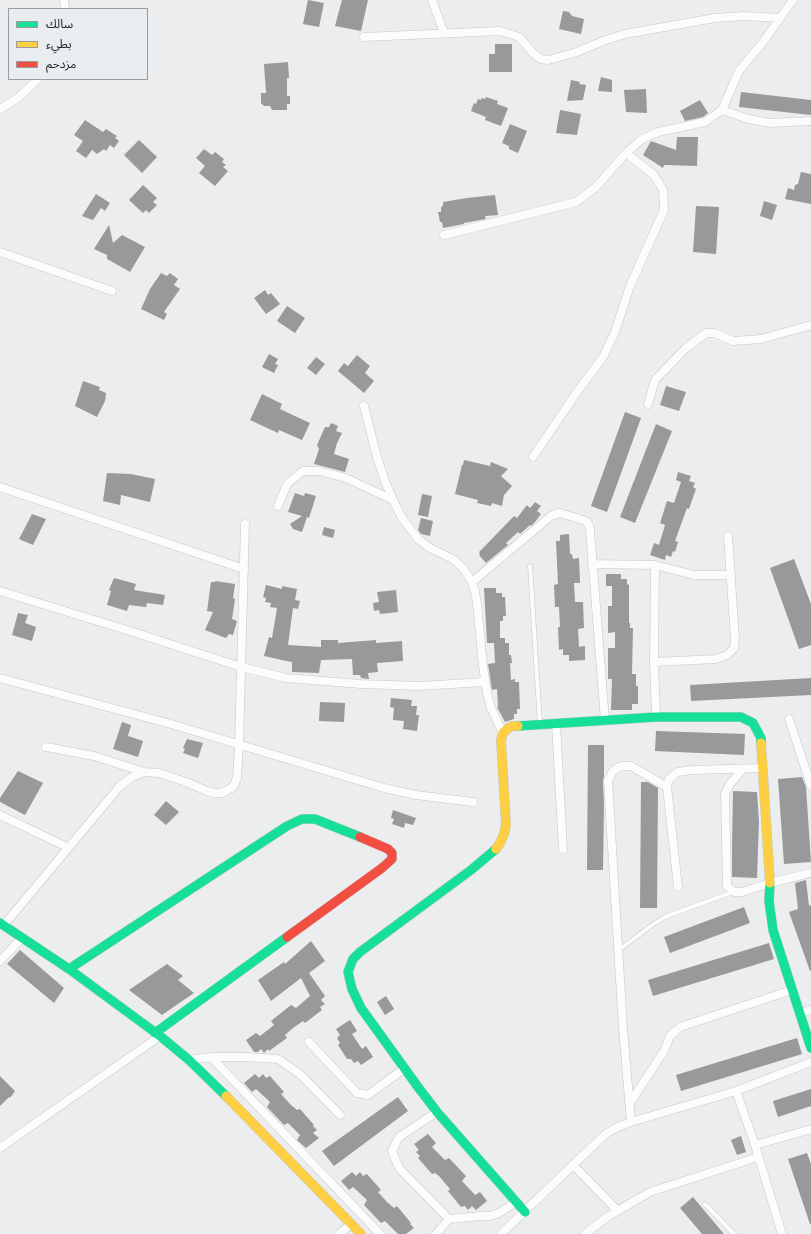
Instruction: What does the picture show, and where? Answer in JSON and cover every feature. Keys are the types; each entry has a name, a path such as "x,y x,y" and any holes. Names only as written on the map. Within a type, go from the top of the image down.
{"street":[{"path":"432,0 444,33"},
{"path":"444,235 576,202 596,187 626,153 642,139 658,132 705,122 722,110 739,71 763,42 793,0"},
{"path":"364,37 500,31 519,37 535,55 541,59 548,60 574,53 606,40 626,34 715,18 744,16 780,18"},
{"path":"0,109 18,98 37,80"},
{"path":"722,110 748,119 770,123 811,121"},
{"path":"534,457 576,392 604,357 615,332 630,286 664,210 663,190 654,175 626,153"},
{"path":"0,252 112,291"},
{"path":"648,404 655,380 686,348 706,334 715,333 733,341 760,339 811,324"},
{"path":"364,406 377,457 393,500 402,518 415,535 430,548 453,559 463,568 472,582 477,603 485,682 489,702 503,732 502,740 506,825 500,843 493,852 360,952 353,958 348,972 356,998 361,1008 437,1112 525,1212"},
{"path":"278,506 287,484 303,471 319,471 346,478 393,500"},
{"path":"0,487 244,569"},
{"path":"472,582 551,516 560,513 586,521 589,525 605,721"},
{"path":"46,747 94,756 144,772 159,773 215,793 222,793 232,788 237,778 239,745 245,524"},
{"path":"654,662 716,659 727,655 734,648 735,639 728,536"},
{"path":"592,564 655,565 694,575 731,575"},
{"path":"655,565 654,662 656,717"},
{"path":"0,591 241,667 286,678 361,684 419,686 485,682"},
{"path":"0,678 129,713 384,788 416,795 472,802"},
{"path":"503,732 512,726 656,717 741,717 753,723 762,738 762,768 770,882 769,901 773,930 811,1048"},
{"path":"789,719 811,786"},
{"path":"556,724 563,849"},
{"path":"631,1122 623,1028 608,782 613,771 621,766 632,766 667,787"},
{"path":"678,887 667,787 670,779 678,772 692,770 762,768"},
{"path":"743,769 730,784 726,794 727,886 734,892 742,892 770,882 811,873"},
{"path":"144,772 132,777 120,786 2,924 70,969 157,1034 189,1060 212,1081 361,1234"},
{"path":"0,815 67,847"},
{"path":"0,1148 382,868 392,859 392,853 388,848 315,819 302,819 287,826 70,969"},
{"path":"0,961 22,938"},
{"path":"630,1103 664,1051 670,1036 680,1027 792,990"},
{"path":"800,1013 811,1010"},
{"path":"309,1042 357,1093 368,1095 405,1068"},
{"path":"189,1060 210,1057 278,1059 301,1075 340,1115"},
{"path":"210,1057 380,1234"},
{"path":"501,1234 607,1133 631,1122 736,1091 811,1062"},
{"path":"736,1091 755,1145 782,1234"},
{"path":"437,1112 399,1137 392,1151 399,1168 449,1219"},
{"path":"755,1145 810,1132"},
{"path":"286,1157 296,1148"},
{"path":"585,1234 607,1217 650,1192 758,1157"},
{"path":"573,1165 618,1211"},
{"path":"436,1234 449,1219 490,1216 499,1213 516,1202"},
{"path":"339,1234 351,1224"}],"lane":[{"path":"530,566 540,724"},
{"path":"619,950 652,925 667,916 734,892"},
{"path":"704,1204 734,1234"}],"building":[{"path":"308,0 324,3 319,27 303,24"},
{"path":"342,0 368,0 361,31 335,26"},
{"path":"563,11 569,12 572,16 584,19 581,34 559,29"},
{"path":"495,44 512,44 512,72 489,72 489,54 495,54"},
{"path":"288,62 289,78 287,78 287,96 290,96 290,104 287,104 287,110 272,110 270,106 264,106 261,103 261,93 266,93 264,64"},
{"path":"601,77 612,80 612,92 598,91"},
{"path":"571,80 580,82 579,84 586,85 583,100 567,101"},
{"path":"646,89 647,113 626,112 624,90"},
{"path":"741,92 811,100 811,115 739,107"},
{"path":"486,97 498,101 497,104 508,108 501,126 485,120 486,117 471,111 474,103 476,104 478,99 485,99"},
{"path":"700,100 708,113 703,117 685,121 680,111"},
{"path":"560,110 581,114 577,135 556,133"},
{"path":"85,120 103,132 106,129 117,136 115,138 119,141 114,148 110,145 106,151 104,149 97,154 92,150 86,158 76,151 83,141 74,135"},
{"path":"510,124 527,131 518,153 509,149 509,146 502,143"},
{"path":"677,137 698,137 697,166 664,165 663,168 643,155 651,141 676,150"},
{"path":"139,140 157,157 142,173 124,155"},
{"path":"204,149 212,155 215,152 224,159 222,162 226,165 223,167 228,171 215,186 199,173 205,166 196,158"},
{"path":"801,172 811,174 811,204 785,199 788,188 794,190 795,185 798,184"},
{"path":"143,185 157,198 153,202 157,205 149,213 146,210 143,213 129,200"},
{"path":"96,194 110,203 105,211 101,208 93,220 82,216"},
{"path":"495,195 498,215 485,216 486,219 443,228 438,212 441,212 443,202"},
{"path":"764,201 777,205 772,220 760,216"},
{"path":"696,206 719,207 716,254 693,252"},
{"path":"109,225 113,243 122,235 145,247 130,272 107,259 107,255 94,249"},
{"path":"161,273 167,276 170,273 178,279 174,285 180,289 164,312 167,314 164,320 141,309 150,289"},
{"path":"265,290 268,295 271,293 280,304 266,314 254,298"},
{"path":"287,306 305,318 295,333 277,321"},
{"path":"269,354 278,359 275,364 278,365 274,373 262,367"},
{"path":"357,355 370,366 365,373 374,381 364,393 338,371 344,363 348,366"},
{"path":"316,357 325,364 316,375 307,368"},
{"path":"83,381 100,387 99,390 106,393 105,401 97,417 75,406"},
{"path":"666,386 686,392 679,411 660,405"},
{"path":"262,394 282,404 280,409 310,423 302,440 279,430 278,433 250,420"},
{"path":"625,412 641,418 607,512 591,506"},
{"path":"331,423 338,426 336,431 342,433 334,454 349,459 345,472 314,464 319,449 317,445 325,427 329,427"},
{"path":"656,424 672,431 635,523 620,517"},
{"path":"464,460 490,466 491,462 508,469 501,476 512,486 504,495 502,506 492,503 491,506 477,503 478,500 455,494"},
{"path":"678,472 691,476 689,481 695,483 693,487 696,489 689,509 687,508 675,541 678,542 675,552 673,551 671,557 666,555 665,560 650,555 654,543 659,545 665,525 660,523 667,501 674,503 681,482 676,480"},
{"path":"107,473 131,474 155,479 150,502 121,495 120,505 103,501"},
{"path":"295,493 304,496 305,493 316,496 309,518 307,517 302,532 293,529 290,524 302,516 288,512"},
{"path":"422,494 432,496 428,517 418,515"},
{"path":"535,502 541,506 537,511 541,514 535,522 520,534 518,532 506,543 508,545 486,563 479,555 479,552 514,516 517,518 527,505 530,508"},
{"path":"32,514 46,519 33,545 19,539"},
{"path":"421,518 433,521 430,536 421,534 418,530"},
{"path":"324,527 335,530 333,538 322,535"},
{"path":"569,534 570,554 572,554 573,559 579,558 580,583 574,583 575,602 583,602 584,628 578,629 579,647 585,646 585,660 569,661 569,655 563,655 563,649 559,650 559,607 555,607 554,585 558,584 556,541 560,541 560,535"},
{"path":"794,559 811,604 811,645 799,649 770,568"},
{"path":"606,574 621,574 621,579 627,579 627,584 629,585 629,623 630,628 633,628 632,674 636,674 636,686 638,686 638,704 632,704 632,710 611,710 612,679 608,679 608,648 615,648 615,632 608,633 608,606 612,606 612,586 606,586"},
{"path":"114,578 136,584 134,590 165,595 163,605 147,603 146,607 129,605 127,611 107,605 111,591 109,590"},
{"path":"215,581 235,584 233,598 235,599 232,619 237,621 233,635 229,634 226,638 205,630 213,612 207,611 211,582"},
{"path":"266,585 282,589 282,586 297,589 295,600 300,601 298,609 293,608 288,645 321,647 321,640 338,640 338,643 376,640 376,643 402,641 403,661 377,663 378,672 368,673 369,679 361,678 360,675 353,675 352,659 321,660 319,673 292,672 292,662 264,656 269,637 272,638 277,608 270,607 271,603 265,602 266,598 263,597"},
{"path":"484,588 496,588 496,593 502,593 502,597 505,597 506,616 503,616 503,621 500,621 500,638 505,638 505,643 509,643 509,655 511,655 512,663 510,663 511,680 515,679 515,682 519,682 520,709 517,709 517,714 514,714 514,719 505,722 497,707 497,689 492,690 488,664 495,663 494,643 487,643"},
{"path":"396,590 398,612 380,614 379,610 374,611 373,603 379,602 377,592"},
{"path":"18,613 28,615 25,623 36,627 32,641 12,635"},
{"path":"811,678 811,695 691,701 690,685"},
{"path":"391,698 412,700 411,706 417,706 416,715 419,715 417,731 403,729 404,721 393,720 394,708 390,707"},
{"path":"320,702 345,703 344,722 319,721"},
{"path":"122,722 131,725 128,736 143,741 138,757 113,749"},
{"path":"656,731 745,734 744,755 655,751"},
{"path":"187,739 203,743 198,758 183,753 185,749 183,748"},
{"path":"588,745 604,745 603,870 587,870"},
{"path":"18,771 43,783 25,815 0,802 0,798"},
{"path":"802,777 806,787 811,862 784,864 778,779"},
{"path":"641,782 648,782 658,788 657,908 640,908"},
{"path":"733,791 757,792 759,821 757,878 732,877"},
{"path":"166,801 179,812 166,825 154,815"},
{"path":"393,810 416,818 413,825 405,823 404,828 392,824 394,819 391,818"},
{"path":"806,880 809,906 811,905 810,971 789,912 798,909 795,883"},
{"path":"744,907 750,923 670,953 664,937"},
{"path":"311,941 325,961 309,973 325,996 321,1000 325,1004 320,1007 322,1010 305,1023 303,1021 293,1028 285,1035 287,1038 269,1051 268,1049 264,1053 261,1049 258,1052 254,1052 246,1040 256,1033 260,1036 274,1025 271,1021 291,1005 296,1008 310,996 301,978 271,1001 258,980 284,962 285,964"},
{"path":"769,943 774,959 653,996 648,980"},
{"path":"20,950 64,988 54,1003 7,964"},
{"path":"167,964 183,976 178,980 194,993 162,1015 129,990"},
{"path":"386,996 394,1009 385,1015 377,1002"},
{"path":"350,1020 357,1031 352,1034 362,1049 366,1046 373,1057 361,1065 358,1061 354,1063 351,1059 347,1059 338,1045 340,1043 337,1038 340,1035 336,1029"},
{"path":"797,1038 802,1054 681,1091 676,1075"},
{"path":"255,1074 259,1078 263,1074 266,1078 270,1076 284,1092 281,1094 297,1110 300,1109 314,1125 313,1126 317,1130 313,1133 319,1138 306,1148 297,1140 300,1135 288,1123 284,1125 267,1107 270,1102 256,1089 252,1092 244,1083"},
{"path":"0,1076 15,1091 10,1098 9,1097 0,1106"},
{"path":"811,1089 811,1106 778,1117 773,1101"},
{"path":"398,1097 408,1111 334,1166 322,1151"},
{"path":"428,1134 436,1143 432,1147 445,1160 449,1158 466,1176 462,1181 475,1195 480,1192 487,1201 476,1210 472,1206 468,1210 465,1206 461,1207 448,1191 450,1189 439,1176 435,1173 432,1174 418,1158 420,1156 416,1152 419,1150 414,1144"},
{"path":"741,1136 746,1152 737,1155 731,1140"},
{"path":"807,1153 811,1164 811,1224 788,1159"},
{"path":"352,1172 356,1176 360,1172 363,1176 367,1174 381,1190 378,1192 394,1208 397,1206 414,1228 406,1234 398,1234 385,1221 381,1223 364,1205 367,1200 353,1187 349,1190 341,1181"},
{"path":"693,1197 724,1234 702,1234 680,1208"}],"traffic: fast":[{"path":"518,726 656,717 741,717 753,723 761,738 761,743"},
{"path":"69,969 287,826 302,819 315,819 360,837"},
{"path":"496,849 471,870 360,952 353,959 348,972 352,989 361,1008 418,1087 437,1112 525,1212"},
{"path":"770,883 769,901 773,930 811,1048"},
{"path":"0,923 69,969 160,1036 189,1060 226,1096"},
{"path":"155,1033 287,937"}],"traffic: slow":[{"path":"496,849 504,834 506,825 501,740 503,733 507,729 512,726 518,726"},
{"path":"761,743 770,883"},
{"path":"226,1096 361,1234"}],"traffic: jam":[{"path":"287,937 382,868 392,859 392,853 388,849 360,837"}]}
